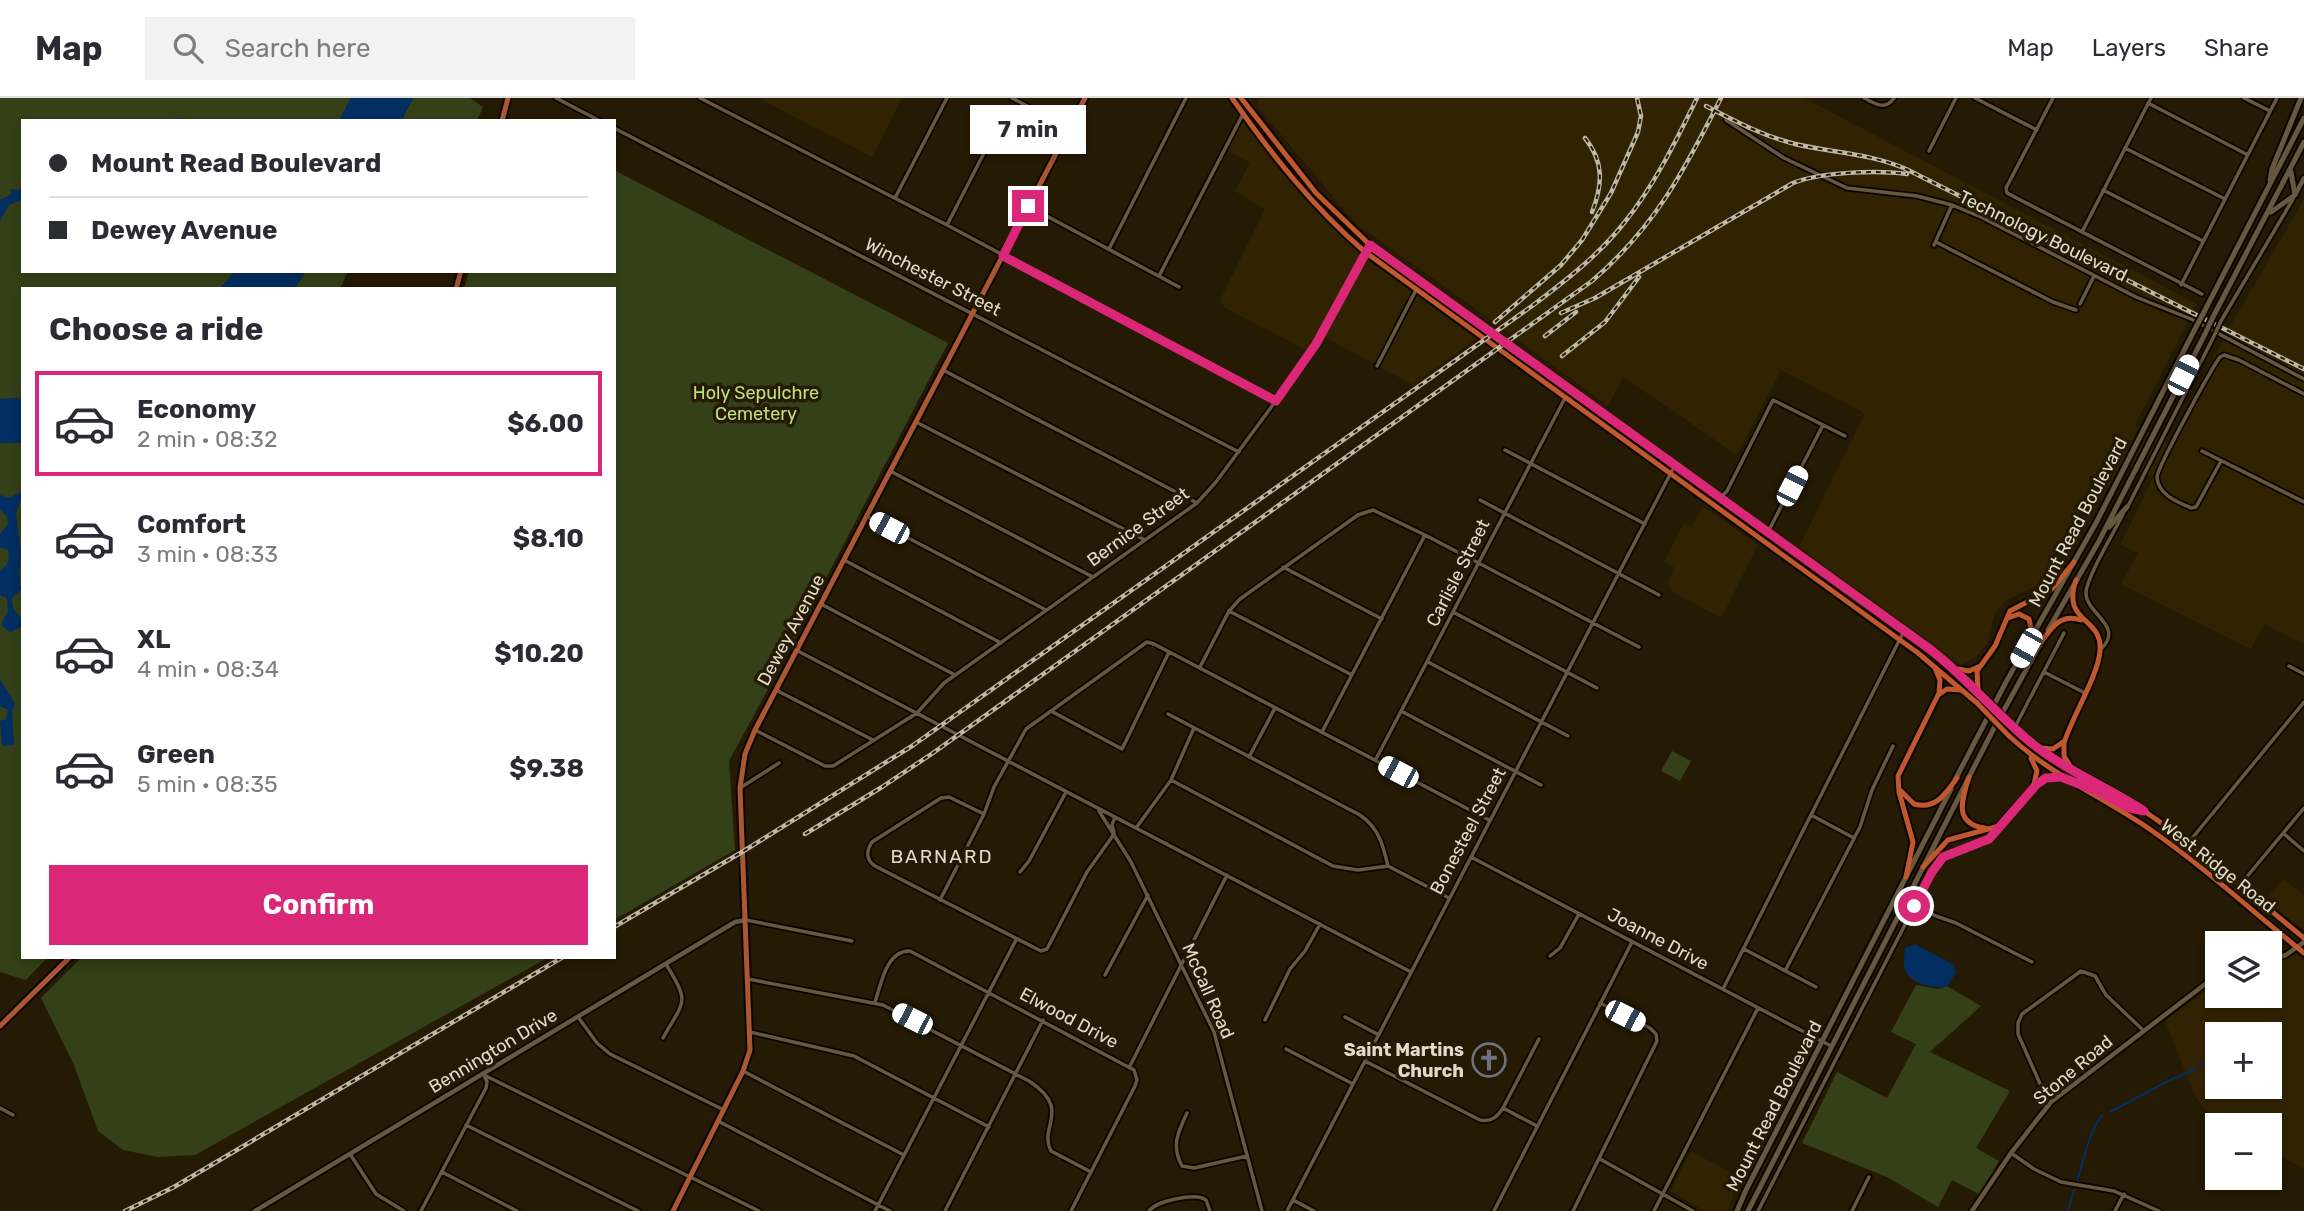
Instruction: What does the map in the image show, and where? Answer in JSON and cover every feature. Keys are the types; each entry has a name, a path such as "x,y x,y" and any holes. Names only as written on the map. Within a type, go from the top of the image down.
{"highway":[{"name":"West Ridge Road","path":"1232,98 1311,201 1365,252 1931,663 1977,703 2022,748 2165,841 2304,953"},
{"name":"West Ridge Road","path":"1241,98 1316,193 1370,245 1950,665 2032,744 2144,811 2189,842 2304,940"},
{"path":"1982,695 1976,680 1981,665 1995,646 2013,608 2050,591 2074,562"},
{"path":"2032,744 2052,750 2061,744 2099,660 2101,649 2097,635 2073,605 2076,580"},
{"path":"2004,624 2015,614 2023,614 2028,618 2031,628 2026,648"},
{"path":"2041,642 2063,619 2077,618 2090,625"},
{"path":"1906,877 1913,842 1898,782 1901,767 1937,698 1940,680 1931,663"},
{"path":"1950,665 1969,671 1981,665"},
{"path":"1937,698 1949,688 1965,692"},
{"path":"2066,736 2064,756 2077,773"},
{"path":"2022,748 2036,767 2036,779 2031,790"},
{"path":"1923,866 1948,839 1998,826 2031,790 2046,778 2058,776 2069,780"},
{"path":"1969,777 1961,805 1964,817 1971,824 1980,827 1998,826"},
{"path":"1898,782 1908,800 1924,806 1939,801 1957,778"},
{"path":"2079,785 2130,808 2144,811"}],"main road":[{"path":"503,119 508,98"},
{"name":"Dewey Avenue","path":"673,1211 748,1057 750,1032 740,788 743,764 755,730 1085,98"},
{"path":"2269,188 2272,169 2301,98"},
{"name":"Mount Read Boulevard","path":"1737,1211 1957,778 2074,562 2304,118"},
{"name":"Mount Read Boulevard","path":"1748,1211 1969,777 2099,541 2304,142"},
{"path":"2261,226 2272,210 2295,195 2291,168"},
{"path":"2099,541 2127,507"},
{"path":"0,1026 67,959"}],"street":[{"path":"556,98 596,119"},
{"path":"700,98 947,225 1276,401"},
{"path":"895,198 947,98"},
{"path":"1012,98 1069,128"},
{"path":"1109,249 1186,98"},
{"path":"1864,98 1883,107 1890,104 1894,98"},
{"path":"1929,151 1956,98"},
{"path":"1975,98 2037,130"},
{"path":"2053,98 2006,192 2202,294"},
{"path":"2082,232 2151,98"},
{"path":"2244,98 2270,111"},
{"path":"2181,285 2277,98"},
{"path":"2148,103 2248,155"},
{"path":"1159,276 1243,114"},
{"path":"947,225 1001,120"},
{"name":"Technology Boulevard","path":"1726,120 1784,158 1847,188 1917,196 1952,205 1981,217 2136,297 2191,319 2304,379"},
{"name":"Winchester Street","path":"616,129 1239,452"},
{"path":"2125,148 2225,199"},
{"name":"Mount Read Boulevard","path":"2101,649 2107,639 2107,628 2088,604 2086,591 2221,321 2304,178"},
{"path":"2103,190 2203,241"},
{"path":"1952,205 1935,244 2053,302 2077,310"},
{"path":"1028,206 1179,287"},
{"name":"Bernice Street","path":"755,730 829,767 917,713 933,692 955,675 1197,503 1239,452 1316,344 1370,245"},
{"path":"2080,304 2094,276"},
{"path":"1377,366 1416,290"},
{"path":"2221,461 2196,507 2191,509 2168,497 2158,481 2158,472 2198,391 2220,357 2224,355 2239,360 2304,394"},
{"path":"943,370 1197,503"},
{"name":"Carlisle Street","path":"1375,760 1565,398"},
{"path":"1720,498 1727,491 1773,400 1845,436"},
{"path":"916,422 1145,540"},
{"path":"1768,532 1823,425"},
{"path":"1505,450 1645,524"},
{"path":"2202,451 2304,502"},
{"name":"Bonesteel Street","path":"1287,1211 1675,465"},
{"path":"890,471 1093,577"},
{"path":"1479,500 1659,595"},
{"path":"1200,667 1229,611 1240,599 1358,515 1368,511 1378,511 1425,534 1639,647"},
{"path":"866,516 1046,610"},
{"path":"1322,732 1425,534"},
{"path":"844,560 1001,643"},
{"path":"1283,567 1382,619"},
{"path":"821,604 955,675"},
{"path":"1229,611 1352,675"},
{"path":"1453,612 1597,688"},
{"path":"1723,989 1904,631"},
{"path":"2014,727 2064,633"},
{"path":"940,900 984,814 994,787 1026,729 1147,642 1200,667 1490,820"},
{"name":"McCall Road","path":"796,650 1411,972"},
{"path":"1051,711 1122,749 1169,652"},
{"path":"1428,662 1568,736"},
{"path":"2290,666 2304,674"},
{"path":"2044,672 2085,693"},
{"path":"776,690 873,740"},
{"path":"2189,842 2304,702"},
{"path":"1250,757 1275,708"},
{"path":"1401,711 1541,785"},
{"path":"1168,714 1367,820 1380,835 1388,866"},
{"path":"1136,828 1171,780 1194,728"},
{"path":"1785,971 1854,838 1893,746"},
{"path":"740,788 779,763"},
{"path":"1171,780 1333,866 1358,870 1388,866 1449,898"},
{"path":"1020,872 1029,861 1066,792"},
{"path":"984,814 955,799 941,798 875,840 869,847 868,858 875,866 1038,950 1047,949 1087,872 1114,834 1112,824 1115,817"},
{"path":"2240,885 2304,808"},
{"name":"McCall Road","path":"1098,809 1148,895 1214,1032 1262,1211"},
{"path":"1811,816 1854,838"},
{"name":"Mount Read Boulevard","path":"1758,1211 1932,872 1943,857 1984,842 1995,833 1998,826"},
{"path":"2283,833 2304,851"},
{"name":"Joanne Drive","path":"1471,857 1832,1046"},
{"path":"1130,1066 1227,875"},
{"path":"1105,975 1148,895"},
{"path":"1914,906 1955,922 2032,962"},
{"path":"1550,956 1560,948 1579,914"},
{"path":"746,920 852,941"},
{"name":"Bennington Drive","path":"255,1211 735,922 746,920"},
{"path":"1265,1020 1290,969 1305,951 1320,924"},
{"path":"875,1211 1016,939"},
{"path":"2282,957 2298,948 2304,940"},
{"path":"1494,1211 1632,942"},
{"path":"1744,949 1816,987"},
{"name":"Elwood Drive","path":"875,1003 893,958 899,952 906,951 917,954 1130,1066 1136,1074 1135,1086 1070,1211"},
{"path":"663,1038 683,1001 681,989 666,964"},
{"path":"2049,1104 2018,1034 2018,1023 2022,1014 2081,971 2085,971 2095,976 2108,997 2144,1031"},
{"path":"748,979 888,1007 1038,1086 1049,1100 1053,1118 1047,1140 1051,1151 1091,1172"},
{"name":"Stone Road","path":"1972,1211 2011,1153 2049,1104 2205,984"},
{"path":"1573,1211 1657,1041 1656,1034 1650,1028 1600,1003"},
{"path":"1654,1211 1758,1007"},
{"name":"Mount Read Boulevard","path":"1836,1013 1854,1021"},
{"path":"578,1017 597,1043 610,1054 723,1110"},
{"path":"1345,1017 1379,1035"},
{"path":"945,1211 1043,1020"},
{"path":"750,1032 854,1056 989,1127"},
{"path":"1365,1061 1480,1120 1493,1119 1503,1108 1539,1039"},
{"path":"1286,1049 1353,1084"},
{"path":"743,1071 904,1155"},
{"path":"422,1211 487,1085 482,1073"},
{"path":"482,1073 759,1211"},
{"path":"0,1108 13,1115"},
{"path":"1503,1108 1537,1126"},
{"path":"1187,1113 1175,1139 1182,1166 1194,1168 1247,1156"},
{"path":"718,1121 890,1211"},
{"path":"466,1125 638,1211"},
{"path":"2011,1153 2034,1169 2061,1182 2124,1195 2159,1211"},
{"path":"350,1154 376,1194 404,1211"},
{"path":"1600,1159 1693,1211"},
{"path":"442,1172 517,1211"},
{"path":"1852,1211 1869,1177"},
{"path":"1149,1211 1155,1205 1196,1195 1206,1200 1210,1211"},
{"path":"2115,1211 2124,1195"},
{"path":"1293,1200 1314,1211"}],"shaded area":[{"path":"758,98 902,98 872,157"},
{"path":"1261,98 1804,98 2197,304 2135,425 2169,443 2231,325 2304,199 2304,644 2264,624 2251,649 2121,584 2138,553 2120,545 2153,478 2123,462 2064,563 2048,580 2007,600 1995,613 1988,642 1975,658 1962,665 1799,547 1864,415 1861,411 1781,370 1737,455 1623,377 1608,406 1356,224 1256,105"},
{"path":"1243,114 1336,227 1480,336 1413,385 1319,334 1309,352 1224,307 1220,300 1265,209 1235,191 1250,163 1225,149"},
{"path":"1703,506 1758,545 1721,618 1671,591 1668,583 1674,567 1664,562 1684,523 1691,527"},
{"path":"2284,879 2304,895 2304,930 2265,900"},
{"path":"2297,954 2304,961 2304,1169 2282,1157 2282,1113 2208,1113 2195,1096 2165,1021 2205,992 2205,1008 2282,1008 2282,959"},
{"path":"1691,1151 1739,1177 1728,1211 1705,1211 1670,1191"}],"green space":[{"path":"0,98 351,98 340,119 21,119 21,273 234,273 221,287 21,287 21,398 0,399"},
{"path":"413,98 470,98 483,107 478,119 402,119"},
{"name":"Holy Sepulchre Cemetery","path":"616,171 948,343 729,761 735,850 616,919 616,287 465,287 468,273 616,273"},
{"path":"305,273 347,273 341,287 295,287"},
{"path":"0,443 21,443 21,959 46,959 26,980 0,972"},
{"path":"1672,751 1691,761 1680,781 1661,771"},
{"path":"80,959 545,959 195,1155 158,1157 123,1150 98,1131 74,1065 41,998"},
{"path":"1916,985 1938,989 1947,986 1981,1006 1930,1052 2010,1091 1976,1148 1999,1161 1979,1194 1952,1180 1938,1207 1887,1177 1802,1143 1837,1072 1887,1098 1916,1044 1891,1032"}],"water":[{"path":"351,98 413,98 402,119 340,119"},
{"path":"10,189 21,190 21,200 9,205 0,221 0,200 12,194"},
{"path":"234,273 305,273 295,287 221,287"},
{"path":"21,398 21,443 0,443 0,399"},
{"path":"21,494 16,513 21,554 21,590 12,598 12,602 14,610 21,618 21,627 10,632 1,625 8,611 7,598 0,595 0,571 7,565 9,555 8,550 0,547 0,534 8,524 7,517 0,509 0,495 10,498"},
{"path":"0,679 15,704 12,712 14,745 2,746 0,721 6,719 8,710 0,706"},
{"path":"1915,944 1954,965 1956,973 1947,986 1921,984 1906,972 1905,948"}],"waterway":[{"path":"2200,1066 2205,1063"},
{"path":"2110,1112 2196,1069"},
{"path":"2076,1185 2090,1137 2103,1115"},
{"path":"2068,1211 2074,1190"}],"railway":[{"path":"1495,322 1561,265 1582,240 1611,193 1638,132 1641,116 1637,98"},
{"path":"616,926 742,852 912,746 1544,297 1592,257 1635,209 1673,147 1697,98"},
{"path":"805,834 933,753 1592,281 1634,240 1651,219 1681,174 1721,98"},
{"path":"1706,106 1749,128 1783,141 1865,156 1906,169 2304,369"},
{"path":"1585,138 1596,156 1600,174 1592,212"},
{"path":"1561,313 1595,298 1793,183 1818,176 1849,173 1907,174"},
{"path":"1562,356 1605,322 1639,277"},
{"path":"1545,336 1576,312"},
{"path":"125,1211 174,1187 560,959"}],"place":[{"name":"Saint Martins Church","path":"1489,1060"}],"district":[{"name":"BARNARD","path":"942,856"}],"route":[{"path":"1028,206 1003,256 1276,401 1309,356 1370,245 1927,647 1959,673 2041,751 2144,811 2137,811 2064,778 2054,776 2041,780 1989,839 1943,857 1914,906"}]}
